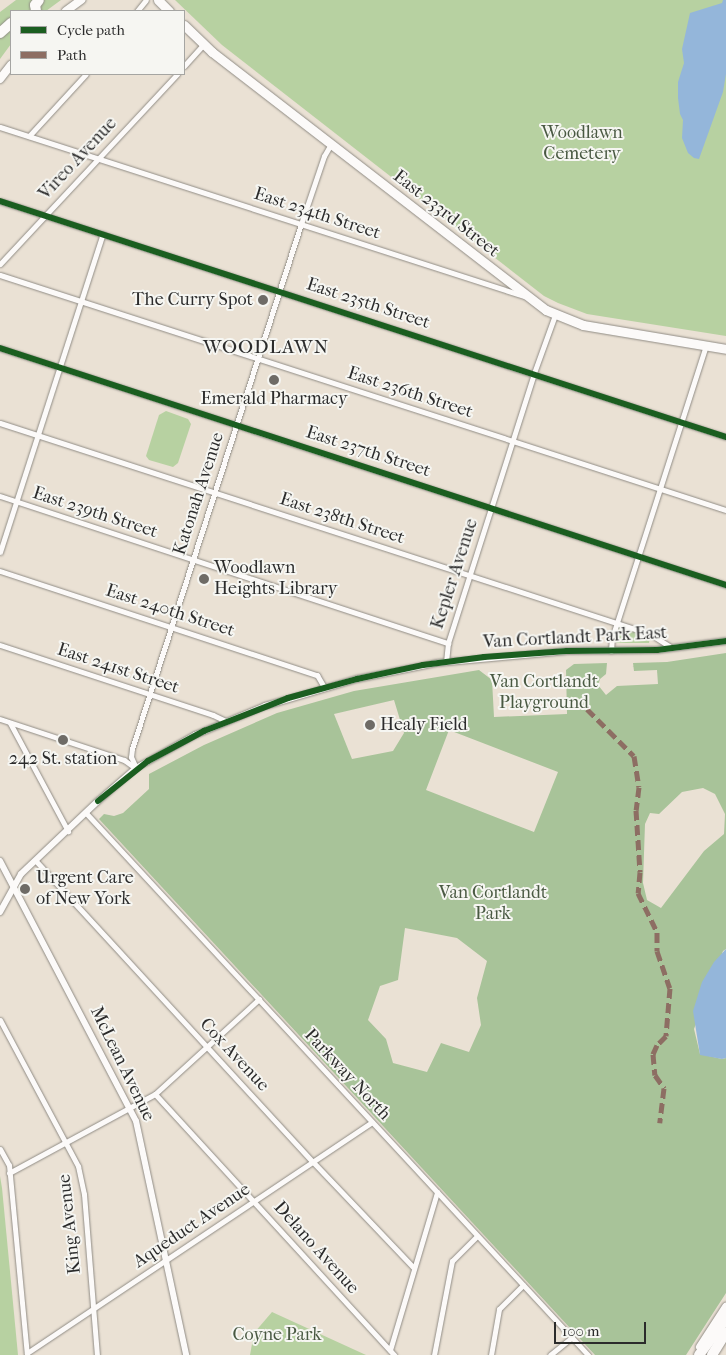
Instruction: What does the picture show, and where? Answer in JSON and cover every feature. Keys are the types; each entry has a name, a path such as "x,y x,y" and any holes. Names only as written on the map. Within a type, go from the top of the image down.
{"highway":[{"path":"0,33 10,24"},
{"path":"699,1355 726,1319"},
{"path":"712,1355 726,1333"}],"main road":[{"path":"67,10 81,0"},
{"path":"158,0 168,10"},
{"name":"East 233rd Street","path":"185,26 204,44 526,297 555,315 583,325 726,349"},
{"path":"0,79 10,65"},
{"path":"695,1355 726,1307"}],"street":[{"path":"138,10 146,0"},
{"path":"185,65 204,44"},
{"path":"29,136 85,75"},
{"name":"Vireo Avenue","path":"0,264 176,75"},
{"name":"East 234th Street","path":"0,126 526,297"},
{"name":"Katonah Avenue","path":"136,768 130,754 301,224 325,154 331,144"},
{"name":"East 235th Street","path":"0,201 534,373 726,437"},
{"path":"0,552 103,234"},
{"name":"East 236th Street","path":"0,275 726,510"},
{"name":"Kepler Avenue","path":"448,643 512,440 555,315"},
{"path":"611,651 612,638 706,346"},
{"name":"East 237th Street","path":"0,348 726,585"},
{"name":"East 238th Street","path":"0,422 654,636 673,648"},
{"name":"East 239th Street","path":"0,496 448,643"},
{"name":"East 240th Street","path":"0,571 316,675 324,687"},
{"name":"Van Cortlandt Park East","path":"0,912 18,878 35,860 136,768 182,742 226,721 324,687 396,670 446,662 567,651 673,648 726,641"},
{"path":"446,662 448,643"},
{"name":"East 241st Street","path":"0,645 213,715 226,721"},
{"path":"0,719 124,760 136,768"},
{"path":"10,722 68,830"},
{"name":"Parkway North","path":"86,812 588,1355"},
{"name":"Cox Avenue","path":"35,860 313,1162 414,1268"},
{"name":"McLean Avenue","path":"0,861 130,1107 143,1146 186,1355"},
{"path":"9,1173 155,1094 259,1000"},
{"name":"King Avenue","path":"0,1020 78,1166 84,1194 97,1355"},
{"name":"Delano Avenue","path":"155,1094 394,1355"},
{"name":"Aqueduct Avenue","path":"27,1354 372,1122"},
{"path":"0,1149 6,1156 9,1173 27,1354"},
{"path":"390,1350 437,1192"},
{"path":"434,1355 452,1261 477,1236"},
{"path":"491,1355 499,1309 523,1285"},
{"path":"550,1355 572,1337"}],"green space":[{"path":"16,0 61,0 47,10 10,10 10,45 0,59 0,12"},
{"name":"Woodlawn Cemetery","path":"175,0 726,0 726,336 587,314 544,296 222,45"},
{"path":"166,411 188,419 191,424 178,463 173,467 149,460 146,456 159,415"},
{"path":"619,626 650,636 649,643 616,643"},
{"name":"Van Cortlandt Park","path":"726,653 726,949 723,951 694,1029 700,1054 722,1059 726,1058 726,1293 686,1355 595,1355 99,819 104,814 114,816 123,813 149,789 149,774 204,745 277,713 354,691 479,670 492,680 494,717 567,714 566,670 574,664 607,663 606,674 600,679 598,685 606,695 617,686 658,684 657,670 634,671 633,663 667,662","holes":["394,700 404,733 393,751 352,759 334,714","449,730 558,772 534,832 426,790","703,788 715,794 725,814 724,834 704,851 661,908 647,900 643,883 645,824 650,813 659,814 682,792","405,928 457,938 487,961 477,998 481,1025 469,1052 441,1043 427,1072 393,1063 386,1039 368,1020 380,986 398,980"]},
{"path":"0,1176 2,1188 18,1355 0,1355"},
{"name":"Coyne Park","path":"272,1312 366,1355 250,1355 254,1333"}],"water":[{"path":"723,0 726,0 726,74 723,92 699,159 694,158 688,153 682,138 683,120 680,114 678,82 684,63 682,49 690,13 722,3"},
{"path":"726,949 726,1058 722,1059 700,1055 693,1011 702,982 714,962"}],"marked path":[{"path":"587,709 634,756 639,787 636,810 640,872 638,893 657,932 657,951 670,988 666,1036 657,1045 653,1054 655,1075 664,1088 660,1123"}],"cycle path":[{"path":"0,201 726,437"},
{"path":"0,348 726,585"},
{"path":"98,801 148,761 204,731 288,698 357,679 423,665 484,657 567,651 657,650 726,641"}],"place":[{"name":"The Curry Spot","path":"263,300"},
{"name":"Emerald Pharmacy","path":"274,380"},
{"name":"Woodlawn Heights Library","path":"204,579"},
{"name":"Healy Field","path":"370,725"},
{"name":"242 St. station","path":"63,740"},
{"name":"Urgent Care of New York","path":"25,889"}],"district":[{"name":"WOODLAWN","path":"266,348"}],"park label":[{"name":"Van Cortlandt Playground","path":"544,693"}]}
